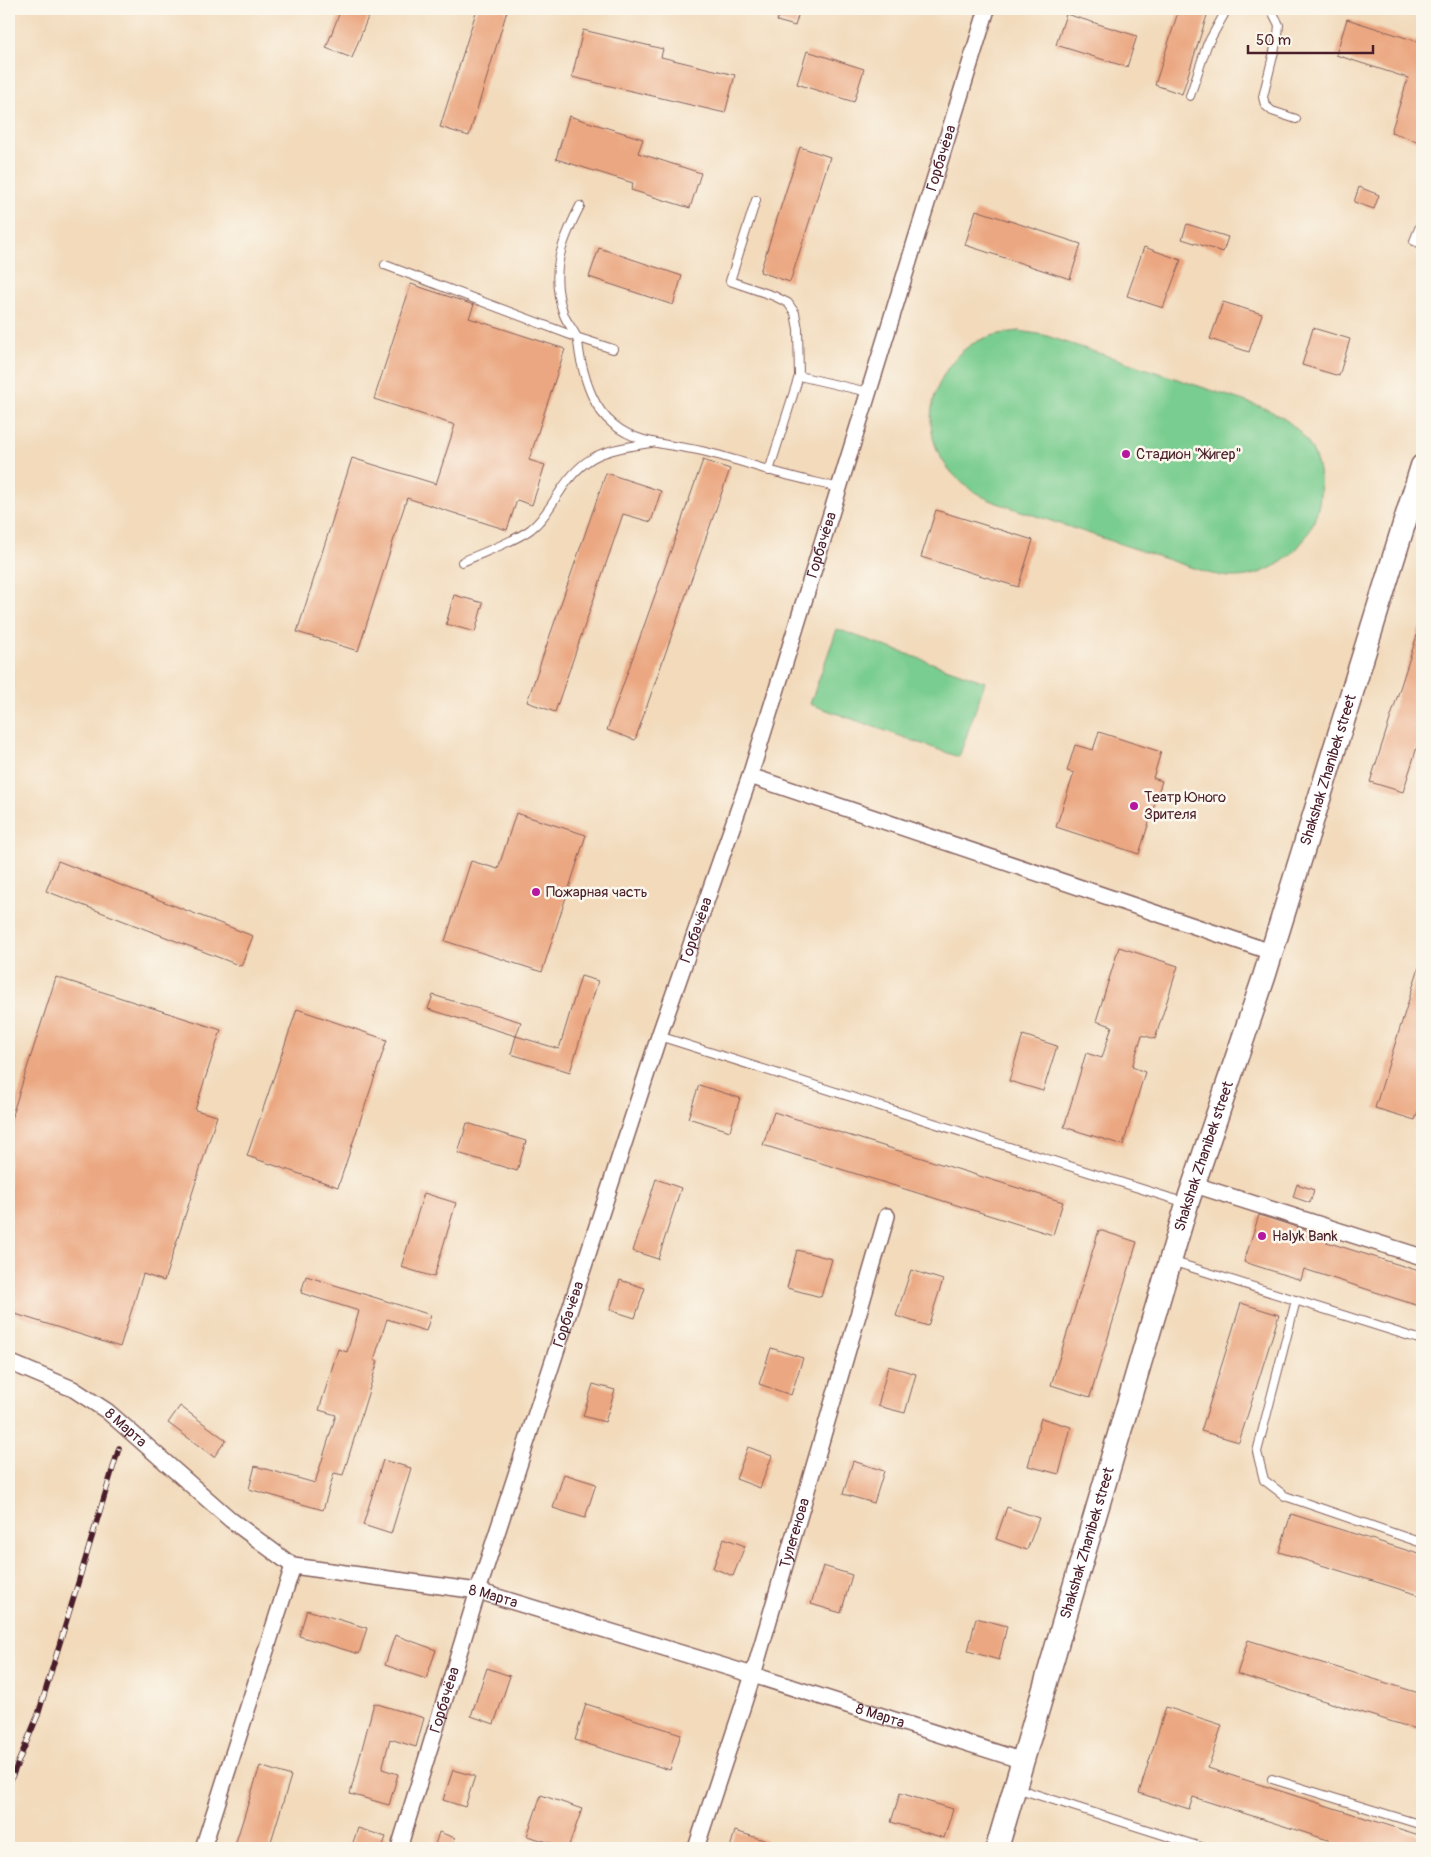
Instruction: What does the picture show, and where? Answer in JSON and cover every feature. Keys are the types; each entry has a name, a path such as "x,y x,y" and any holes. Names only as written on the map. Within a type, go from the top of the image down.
{"main road":[{"name":"Shakshak Zhanibek street","path":"997,1848 1170,1260 1271,952 1422,466"}],"street":[{"name":"Горбачёва","path":"399,1848 478,1591 659,1036 750,776 986,9"},
{"path":"750,776 1271,952"},
{"path":"1191,1194 1422,1257"},
{"name":"Тулегенова","path":"696,1848 753,1675 887,1216"},
{"name":"8 Марта","path":"9,1362 73,1389 107,1412 231,1520 293,1566 478,1591 753,1675 1023,1761"},
{"path":"203,1848 293,1566"}],"lane":[{"path":"1190,96 1207,45 1226,9"},
{"path":"1271,9 1279,25 1263,97 1265,105 1272,111 1296,119"},
{"path":"756,200 730,281 774,296 788,303 795,313 798,329 799,376 769,470"},
{"path":"580,206 560,249 557,275 565,316 576,337 590,392 601,411 613,424 634,437 653,443 688,447 839,488"},
{"path":"1422,221 1414,241 1422,244"},
{"path":"385,265 576,337 613,349"},
{"path":"799,376 868,392"},
{"path":"462,562 531,530 545,514 563,486 580,467 597,454 617,448 653,443"},
{"path":"659,1036 1191,1194"},
{"path":"1170,1260 1422,1340"},
{"path":"1296,1300 1257,1452 1264,1480 1285,1496 1422,1543"},
{"path":"1272,1779 1422,1825"},
{"path":"1015,1788 1204,1848"}],"green space":[{"name":"Стадион \"Жигер\"","path":"1019,331 1044,335 1259,406 1288,422 1303,436 1313,452 1319,469 1319,505 1305,539 1293,553 1278,564 1257,574 1235,577 1222,576 994,502 963,483 950,471 934,442 931,425 932,408 937,389 952,362 971,345 990,336"},
{"path":"837,629 985,682 959,757 810,704"}],"building":[{"path":"341,9 371,9 352,58 326,48"},
{"path":"477,9 500,9 507,11 469,136 440,127"},
{"path":"781,9 800,9 795,26 777,21"},
{"path":"1179,9 1209,9 1182,94 1155,85"},
{"path":"1066,14 1137,36 1127,67 1056,45"},
{"path":"1347,19 1422,43 1422,143 1391,132 1408,78 1336,55"},
{"path":"583,30 663,49 661,57 735,75 725,113 572,77"},
{"path":"807,51 864,69 854,102 797,84"},
{"path":"569,116 643,139 638,153 701,173 690,208 631,190 633,183 556,159"},
{"path":"800,147 830,157 790,282 760,272"},
{"path":"1359,187 1379,195 1374,209 1354,202"},
{"path":"976,210 1081,244 1070,279 965,245"},
{"path":"1187,224 1228,237 1223,252 1182,239"},
{"path":"1144,247 1181,260 1163,308 1127,296"},
{"path":"599,248 682,276 673,305 589,277"},
{"path":"411,284 474,305 469,318 565,349 529,460 545,465 532,505 517,500 507,530 407,498 358,651 297,632 352,458 436,484 455,425 374,399"},
{"path":"1223,302 1262,314 1249,352 1210,339"},
{"path":"1313,328 1350,339 1339,376 1302,365"},
{"path":"703,460 730,469 635,740 607,730"},
{"path":"606,473 661,491 651,522 623,514 555,712 527,702"},
{"path":"936,510 1033,540 1018,587 921,557"},
{"path":"454,595 483,603 475,632 446,624"},
{"path":"1419,629 1422,629 1422,731 1403,792 1370,782"},
{"path":"1099,732 1161,752 1153,778 1162,781 1139,854 1056,827 1074,773 1067,771 1075,745 1093,750"},
{"path":"516,813 586,835 542,972 445,941 471,861 498,869"},
{"path":"58,861 253,936 241,966 46,891"},
{"path":"1119,947 1178,966 1155,1039 1142,1035 1132,1067 1145,1072 1123,1145 1064,1127 1086,1053 1102,1058 1112,1026 1096,1021"},
{"path":"1419,967 1422,967 1422,1098 1415,1120 1375,1108"},
{"path":"581,976 598,981 570,1072 511,1054 516,1036 559,1049"},
{"path":"56,977 221,1030 195,1110 217,1116 164,1281 143,1274 120,1347 9,1312 9,1125"},
{"path":"433,995 521,1022 516,1036 428,1009"},
{"path":"297,1009 387,1040 338,1187 247,1156"},
{"path":"1023,1035 1057,1046 1043,1091 1009,1081"},
{"path":"699,1085 740,1098 730,1131 688,1118"},
{"path":"774,1112 1063,1202 1053,1235 763,1145"},
{"path":"467,1123 526,1141 517,1171 458,1153"},
{"path":"656,1179 681,1188 658,1259 633,1251"},
{"path":"1297,1184 1314,1190 1310,1203 1293,1197"},
{"path":"424,1193 456,1203 434,1277 401,1267"},
{"path":"1259,1215 1315,1233 1314,1238 1422,1272 1422,1307 1304,1269 1301,1280 1244,1262"},
{"path":"1099,1230 1137,1242 1090,1397 1051,1385"},
{"path":"797,1250 832,1259 821,1297 787,1288"},
{"path":"911,1270 943,1280 928,1326 896,1316"},
{"path":"306,1276 431,1315 426,1331 387,1319 374,1360 378,1361 343,1475 334,1473 323,1510 249,1489 255,1466 315,1483 336,1415 319,1410 338,1349 347,1352 359,1311 301,1293"},
{"path":"620,1280 645,1288 635,1318 610,1310"},
{"path":"1241,1303 1279,1315 1239,1442 1201,1431"},
{"path":"771,1348 803,1358 791,1395 759,1384"},
{"path":"888,1366 916,1374 905,1413 878,1406"},
{"path":"593,1384 615,1390 605,1422 583,1416"},
{"path":"180,1406 226,1440 214,1457 168,1423"},
{"path":"1041,1418 1071,1427 1059,1474 1028,1466"},
{"path":"748,1447 772,1456 760,1488 736,1479"},
{"path":"383,1460 411,1468 391,1534 363,1525"},
{"path":"853,1461 884,1471 874,1503 843,1494"},
{"path":"564,1474 596,1484 585,1518 553,1508"},
{"path":"1007,1507 1039,1518 1027,1550 996,1539"},
{"path":"1291,1514 1422,1555 1422,1596 1279,1552"},
{"path":"724,1538 745,1546 733,1576 713,1568"},
{"path":"823,1566 852,1575 841,1613 811,1604"},
{"path":"307,1610 367,1628 359,1654 299,1636"},
{"path":"976,1618 1007,1626 999,1660 968,1651"},
{"path":"395,1635 436,1650 426,1679 385,1665"},
{"path":"1248,1640 1422,1694 1422,1731 1237,1674"},
{"path":"487,1668 510,1676 494,1724 471,1716"},
{"path":"374,1703 424,1718 416,1747 390,1739 382,1769 398,1774 389,1805 350,1794"},
{"path":"586,1704 681,1734 670,1770 575,1740"},
{"path":"1166,1707 1222,1725 1208,1768 1422,1836 1422,1848 1353,1848 1193,1797 1189,1809 1139,1793"},
{"path":"260,1766 291,1776 269,1848 234,1848"},
{"path":"453,1770 475,1776 465,1807 443,1800"},
{"path":"900,1793 953,1809 944,1838 891,1822"},
{"path":"541,1795 582,1809 568,1848 527,1836"},
{"path":"358,1828 386,1837 382,1848 351,1848"},
{"path":"735,1831 780,1845 780,1848 730,1848"},
{"path":"439,1832 455,1838 452,1848 434,1848"}],"railway":[{"path":"9,1784 38,1715 119,1448"}],"place":[{"name":"Стадион \"Жигер\"","path":"1126,454"},
{"name":"Театр Юного Зрителя","path":"1134,806"},
{"name":"Пожарная часть","path":"536,892"},
{"name":"Halyk Bank","path":"1262,1236"}]}
